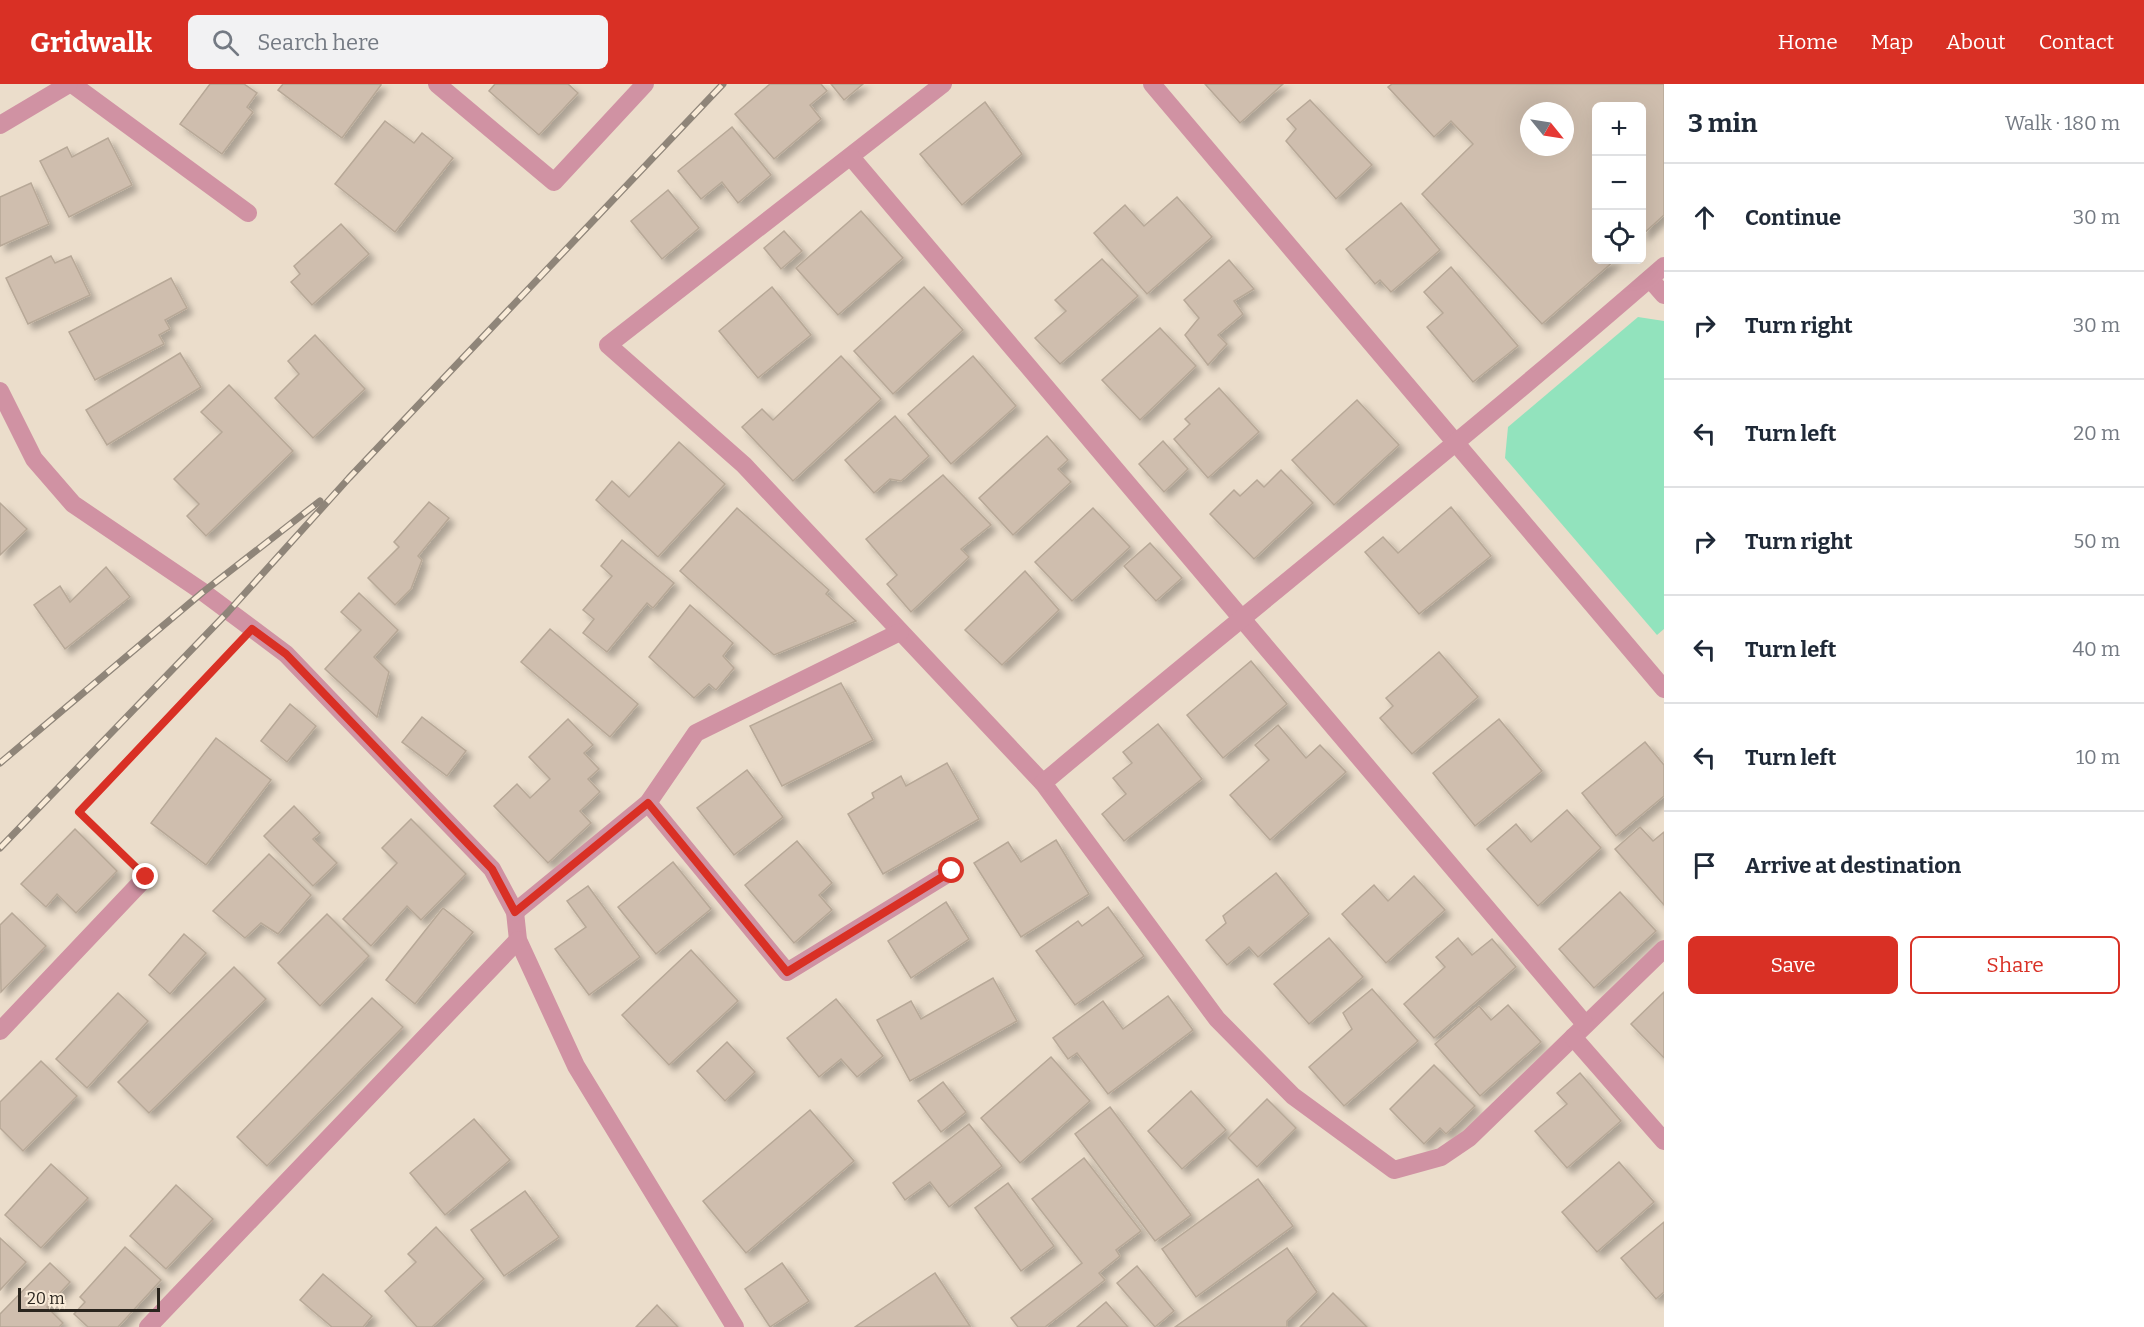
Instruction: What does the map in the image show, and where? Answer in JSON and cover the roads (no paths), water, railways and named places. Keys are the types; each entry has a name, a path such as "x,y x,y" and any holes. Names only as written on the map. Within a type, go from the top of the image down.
{"street":[{"path":"0,125 70,84 248,213"},
{"path":"437,84 554,182 645,84"},
{"path":"943,84 608,345 744,465 1043,783 1217,1019 1293,1096 1394,1170 1441,1156 1469,1138 1664,949"},
{"path":"1152,84 1664,689"},
{"path":"851,157 1240,617 1579,1031 1664,1141"},
{"path":"1043,783 1240,617 1455,443 1664,266"},
{"path":"1650,279 1664,295"},
{"path":"0,391 34,459 73,504 203,592 286,654 492,869 515,912 518,940 576,1066 735,1327"},
{"path":"515,912 648,803 696,733 900,632"},
{"path":"648,803 787,972 952,871"},
{"path":"0,1031 146,877"},
{"path":"148,1327 518,940"}],"railway":[{"path":"0,848 228,612 349,478 723,84"},
{"path":"0,763 203,592 320,501"}]}
